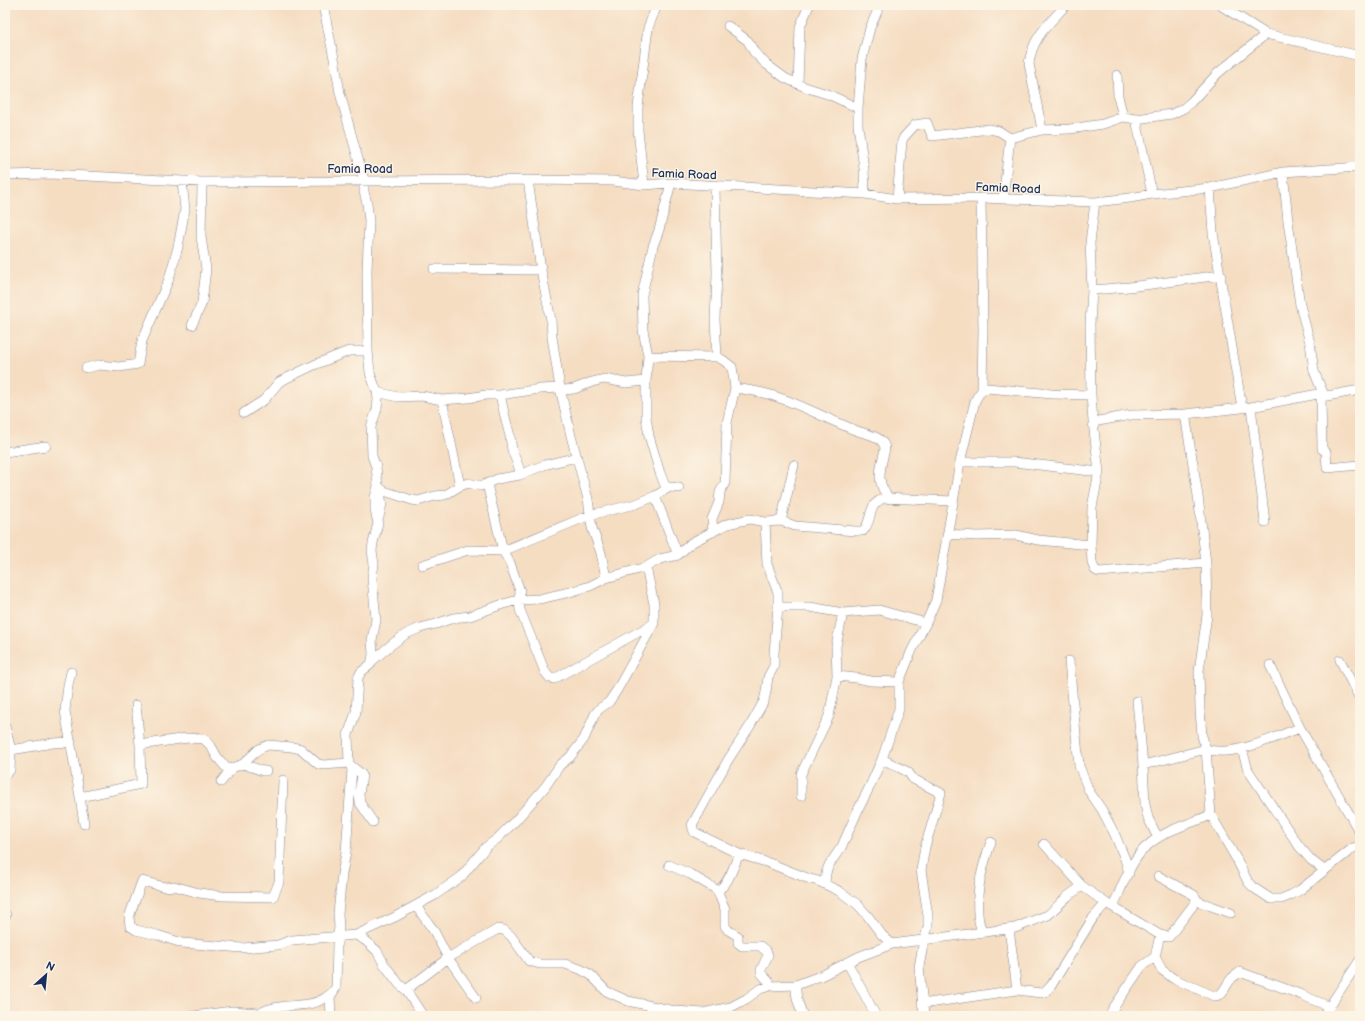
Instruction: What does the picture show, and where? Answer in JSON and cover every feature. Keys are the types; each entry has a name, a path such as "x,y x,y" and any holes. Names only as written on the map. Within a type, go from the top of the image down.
{"street":[{"path":"322,5 337,70 340,93 364,181 364,192 369,221 367,271 368,351 370,373 378,399 377,409 371,427 372,456 376,467 382,504 373,547 374,564 372,578 376,620 372,640 372,661"},
{"path":"644,185 638,130 638,107 648,28 657,5"},
{"path":"798,84 800,26 809,5"},
{"path":"865,194 864,169 858,125 858,108 862,59 870,28 880,5"},
{"path":"1042,130 1029,64 1030,56 1034,43 1066,5"},
{"path":"1220,5 1266,34 1360,56"},
{"path":"728,26 748,41 754,52 766,64 785,78 823,92 858,108"},
{"path":"897,199 902,141 915,125 927,123 932,136 989,130 999,131 1010,138 1042,130 1070,129 1103,124 1123,117 1136,118 1172,114 1184,108 1218,73 1266,34"},
{"path":"1117,75 1118,96 1123,117"},
{"path":"1136,118 1152,194"},
{"path":"1003,199 1010,138"},
{"name":"Famia Road","path":"5,175 50,174 182,182 613,181 644,185 671,183 865,194 897,199 981,198 1095,202 1210,188 1283,172 1360,167"},
{"path":"1283,172 1288,222 1300,305 1310,344 1314,371 1322,395 1322,449 1326,452 1327,468 1360,465"},
{"path":"528,180 541,270 551,320 552,337 560,388 588,499 592,528 601,553 606,578"},
{"path":"86,368 99,365 119,367 138,364 142,341 169,279 178,247 185,209 182,182"},
{"path":"192,325 202,303 206,269 201,237 202,182"},
{"path":"666,488 649,436 646,417 648,356 643,330 642,295 653,246 659,230 671,183"},
{"path":"715,186 717,275 714,319 717,358"},
{"path":"1210,188 1214,233 1221,276 1247,408 1266,522"},
{"path":"825,883 829,865 842,846 882,759 899,709 899,682 912,650 936,600 960,462 975,401 982,390 984,329 981,198"},
{"path":"1095,202 1090,244 1092,290 1090,324 1091,395 1092,422 1099,472 1092,508 1090,546 1092,563 1095,570 1099,572 1206,564"},
{"path":"434,269 541,270"},
{"path":"1092,290 1129,288 1221,276"},
{"path":"244,413 264,400 279,382 287,378 349,351 368,351"},
{"path":"648,356 717,358 732,366 735,388 727,423 725,483 720,492 719,502 712,519 713,532"},
{"path":"377,392 398,397 422,396 442,400 486,395 500,395 540,389 560,388 564,390 604,379 626,383 646,381"},
{"path":"735,388 754,390 800,405 855,430 874,436 880,440 885,449 880,473 880,483 884,493 890,498"},
{"path":"982,390 987,388 1052,394 1091,395"},
{"path":"1092,422 1131,415 1185,414 1247,408 1360,390"},
{"path":"500,395 512,450 520,474"},
{"path":"442,400 460,486"},
{"path":"1185,414 1198,496 1206,564 1207,615 1199,671 1202,736 1206,749 1211,816 1248,882 1262,894 1271,899 1281,899 1300,890 1353,848 1360,846"},
{"path":"5,452 46,446"},
{"path":"378,486 384,491 418,501 445,495 468,483 481,486 497,479 520,474 544,465 577,457"},
{"path":"960,462 1014,462 1099,472"},
{"path":"781,521 794,465"},
{"path":"487,484 502,551 510,563 520,591 519,600 522,615 545,672 550,678 554,679 654,623"},
{"path":"422,565 468,550 502,551 590,515 636,504 655,496 666,488 679,488"},
{"path":"655,496 678,555"},
{"path":"330,1016 330,997 336,988 337,936 339,927 338,914 346,852 352,769 349,762 347,741 356,712 358,678 361,672 370,665 372,661 391,645 406,634 452,618 470,616 519,600 539,599 570,592 590,586 606,578 646,567 660,559 678,555 691,543 727,524 750,519 765,522 781,521 795,526 855,531 863,530 866,527 874,504 885,498 953,501"},
{"path":"765,522 767,564 778,593 774,666 768,677 764,701 728,760 692,825 694,832 739,854 825,883 857,904 882,935 892,944"},
{"path":"948,534 976,536 1016,535 1038,540 1090,546"},
{"path":"283,780 279,882 273,897 200,894 174,886 165,887 142,881 129,918 130,926 136,930 182,943 242,948 278,945 292,940 356,935 416,906 435,895 470,868 478,856 517,819 545,787 560,765 570,757 584,739 595,714 609,702 617,690 654,623 654,604 646,567"},
{"path":"778,607 810,607 843,613 879,610 926,623"},
{"path":"801,796 801,774 829,716 837,676 836,646 843,613"},
{"path":"1340,660 1360,699"},
{"path":"1069,661 1079,766 1089,791 1102,810 1115,835 1129,873"},
{"path":"1270,665 1300,728 1360,833"},
{"path":"71,672 65,711 84,824"},
{"path":"837,676 871,681 899,682"},
{"path":"1137,701 1145,804 1148,818 1158,838"},
{"path":"80,797 141,784 140,744 136,705"},
{"path":"5,726 11,750 10,770 5,775"},
{"path":"1143,765 1206,749 1214,752 1242,749 1300,728"},
{"path":"140,744 187,738 204,739 211,746 217,757 229,771"},
{"path":"11,750 53,743 71,742"},
{"path":"221,782 232,768 242,764 259,749 268,745 301,749 318,764 349,762"},
{"path":"1242,749 1248,770 1299,846 1324,870"},
{"path":"882,759 908,772 913,779 941,793 925,847 921,870 928,916 928,927 924,940 920,967 924,1016"},
{"path":"349,762 351,766 360,771 362,775 359,794 360,803 373,822"},
{"path":"242,764 266,771"},
{"path":"922,1004 1017,990 1040,993 1046,992 1093,918 1109,905 1137,858 1146,846 1174,829 1211,816"},
{"path":"982,932 978,913 978,891 983,866 991,842"},
{"path":"1044,844 1082,886 1109,905 1160,935 1169,937 1197,901"},
{"path":"717,890 722,889 726,883 739,854"},
{"path":"669,865 690,874 717,890 725,909 725,926 728,930 738,936 738,943 742,946 760,946 766,950 768,955 761,974 770,986"},
{"path":"1158,876 1194,895 1197,897 1197,901"},
{"path":"406,990 448,958 498,929 504,930 511,936 529,961 540,964 565,964 580,969 591,975 606,991 628,1001 675,1011 703,1013 731,1007 760,989 770,986 796,984 823,975 858,957 892,944 1015,928 1048,915 1068,896 1082,886"},
{"path":"1197,901 1231,912"},
{"path":"416,906 434,931 448,958 476,998"},
{"path":"1009,929 1017,990"},
{"path":"356,935 366,941 377,951 384,964 399,984 406,990 423,1016"},
{"path":"1160,935 1155,957 1162,970 1174,979 1214,996 1221,994 1232,978 1240,972 1330,1007"},
{"path":"1114,1014 1142,966 1155,957"},
{"path":"1323,1016 1360,960"},
{"path":"847,962 876,1016"},
{"path":"796,984 798,1005 803,1016"},
{"path":"194,1016 232,1011 259,1015 276,1008 309,1004 323,999 331,994 336,988"}]}
